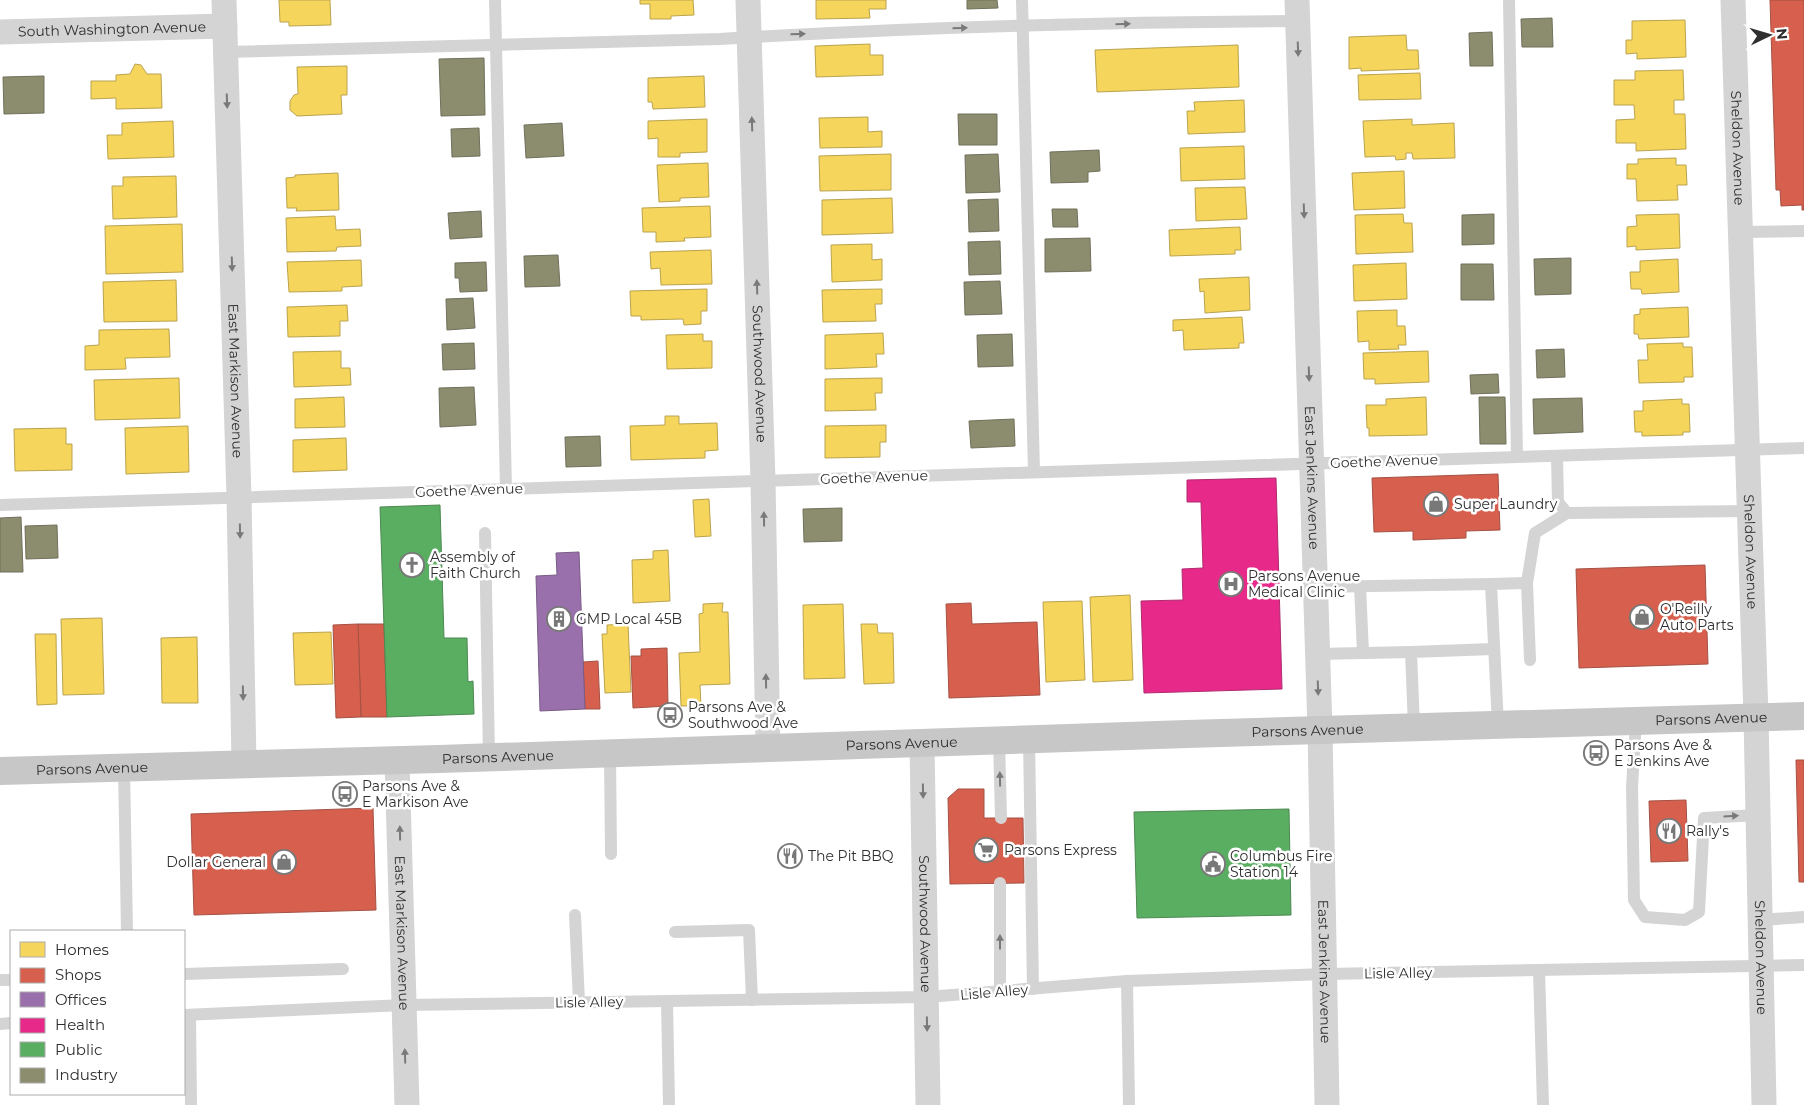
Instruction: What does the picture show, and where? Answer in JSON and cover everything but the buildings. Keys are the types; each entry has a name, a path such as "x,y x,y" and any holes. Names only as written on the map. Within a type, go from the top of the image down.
{"main road":[{"name":"Parsons Avenue","path":"0,771 244,763 398,761 922,742 1804,716"}],"street":[{"name":"East Markison Avenue","path":"224,0 239,497 244,763"},
{"name":"Southwood Avenue","path":"748,0 763,481 768,748"},
{"name":"Sheldon Avenue","path":"1733,0 1756,718 1764,1105"},
{"name":"East Jenkins Avenue","path":"1297,10 1320,730 1327,1105"},
{"name":"South Washington Avenue","path":"0,32 225,26"},
{"name":"Southwood Avenue","path":"922,742 928,1105"},
{"name":"East Markison Avenue","path":"398,761 407,1105"}],"lane":[{"path":"495,0 506,489"},
{"path":"1022,0 1034,472"},
{"path":"1508,0 1517,457"},
{"path":"225,52 749,37 777,34 1023,26 1297,10"},
{"path":"1741,232 1804,231"},
{"name":"Goethe Avenue","path":"0,504 1804,448"},
{"path":"1558,456 1558,502 1567,513"},
{"path":"1530,660 1527,583 1535,533 1567,513 1750,511"},
{"path":"485,533 489,757"},
{"path":"1316,587 1527,583"},
{"path":"1491,584 1498,725"},
{"path":"1360,586 1362,653"},
{"path":"1317,654 1493,649"},
{"path":"1411,652 1414,727"},
{"path":"1636,721 1632,787 1634,900 1645,917 1685,920 1699,912 1704,818 1758,815"},
{"path":"1029,739 1033,988"},
{"path":"999,740 1001,818"},
{"path":"610,753 611,854"},
{"path":"124,767 127,930"},
{"path":"1000,883 1000,991"},
{"path":"575,915 579,1002"},
{"path":"1760,920 1804,918"},
{"path":"675,932 749,930 752,1000"},
{"name":"Lisle Alley","path":"187,1015 404,1005 926,997 1127,981 1325,974 1804,965"},
{"path":"185,974 343,969"},
{"path":"1539,970 1542,1105"},
{"path":"1127,981 1130,1105"},
{"path":"667,1001 669,1105"},
{"path":"187,1015 191,1105"}],"place":[{"name":"Super Laundry","path":"1436,504"},
{"name":"Assembly of Faith Church","path":"412,565"},
{"name":"Parsons Avenue Medical Clinic","path":"1231,584"},
{"name":"O'Reilly Auto Parts","path":"1642,617"},
{"name":"GMP Local 45B","path":"559,619"},
{"name":"Parsons Ave & Southwood Ave","path":"670,715"},
{"name":"Parsons Ave & E Jenkins Ave","path":"1596,753"},
{"name":"Parsons Ave & E Markison Ave","path":"345,794"},
{"name":"Rally's","path":"1669,831"},
{"name":"Parsons Express","path":"986,850"},
{"name":"The Pit BBQ","path":"790,856"},
{"name":"Dollar General","path":"284,862"},
{"name":"Columbus Fire Station 14","path":"1213,864"}]}
